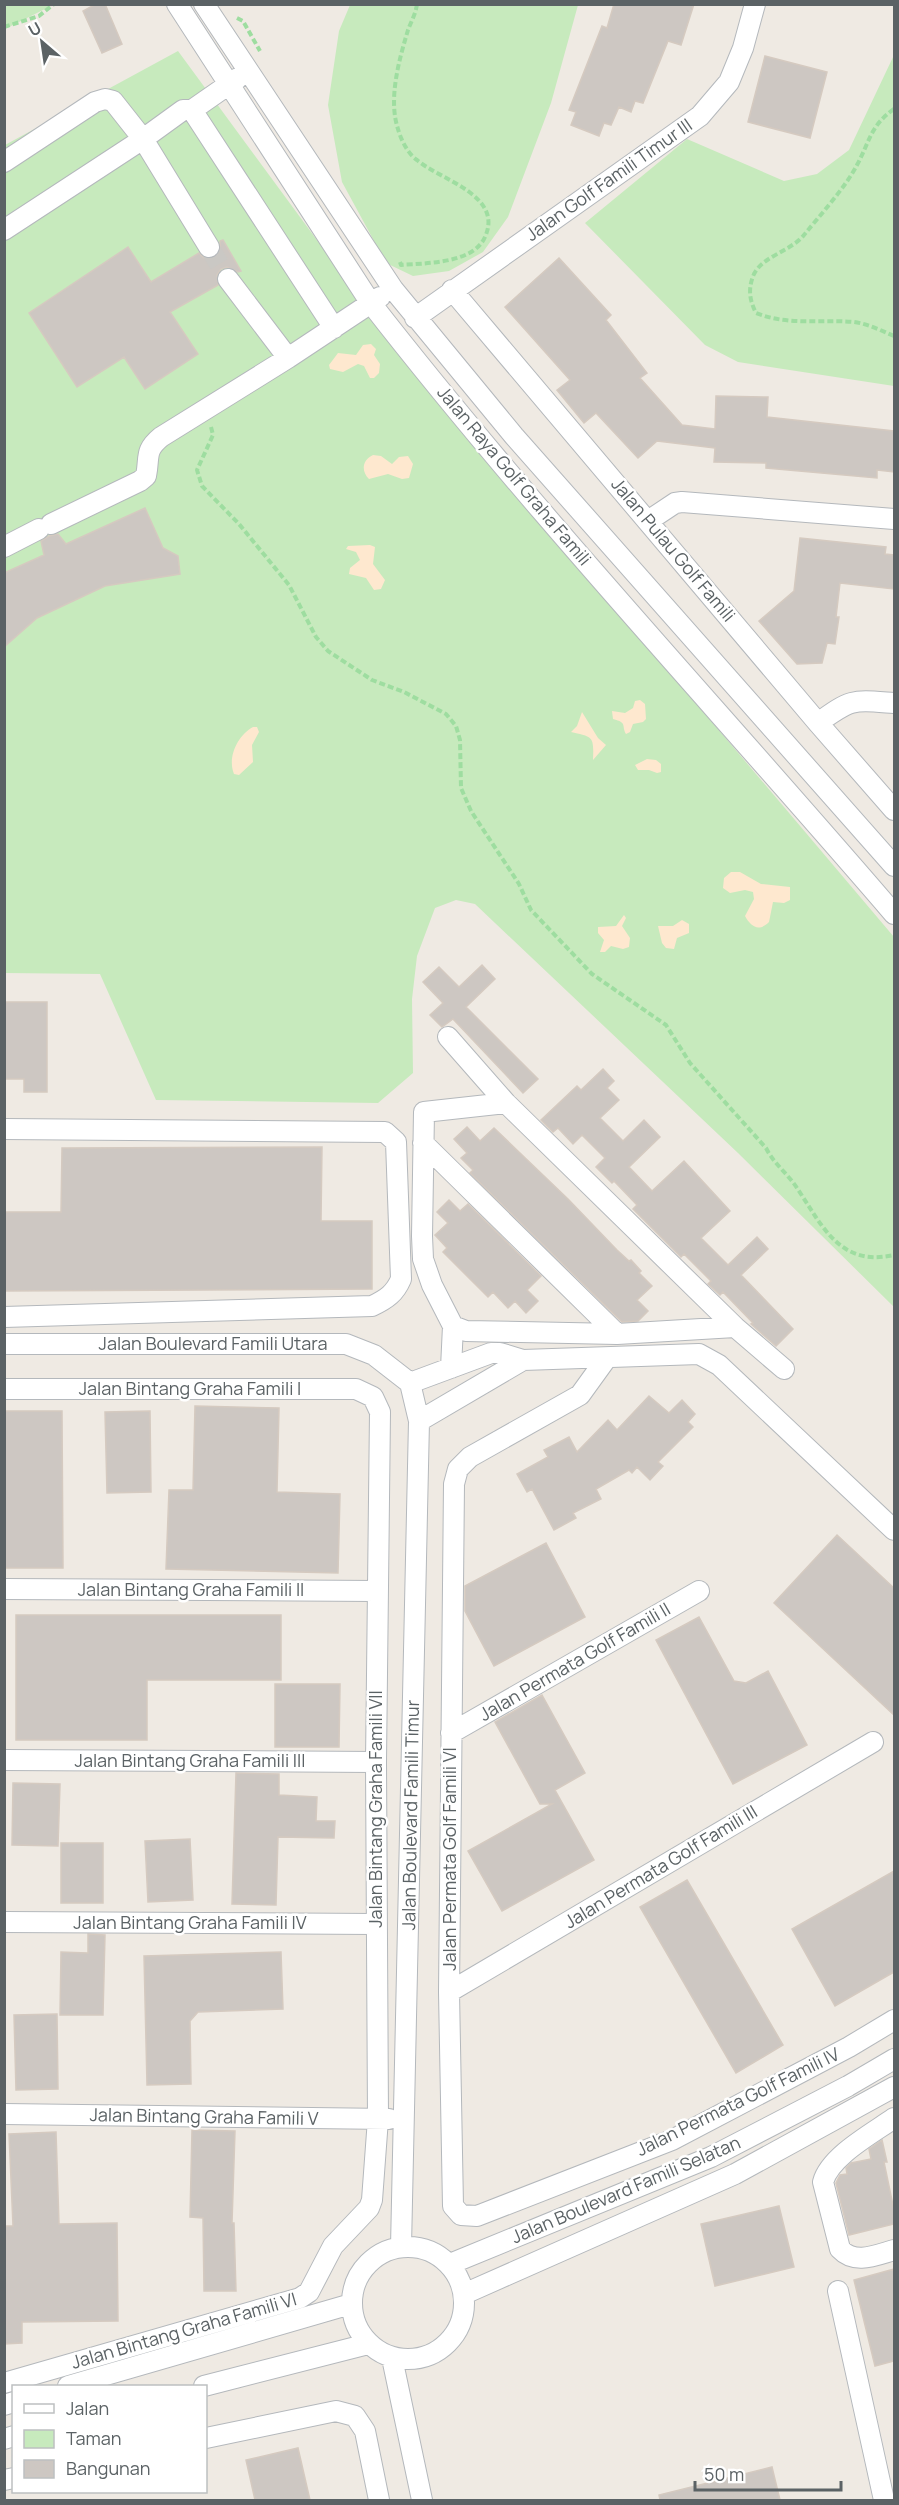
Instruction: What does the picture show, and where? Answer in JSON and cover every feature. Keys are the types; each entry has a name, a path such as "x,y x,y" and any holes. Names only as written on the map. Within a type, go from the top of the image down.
{"street":[{"name":"Jalan Raya Golf Graha Famili","path":"177,4 370,302 491,452 894,914"},
{"name":"Jalan Raya Golf Graha Famili","path":"204,4 393,289 415,318 514,436 894,866"},
{"name":"Jalan Golf Famili Timur III","path":"415,318 700,116 729,82 743,48 755,4"},
{"path":"4,230 143,139 183,110 192,110 224,76 243,63"},
{"path":"4,162 95,102 105,99 113,101 143,139 209,247"},
{"path":"192,110 334,328"},
{"path":"228,279 288,358"},
{"path":"4,547 140,481 146,476 147,456 152,445 161,436 288,358 393,289"},
{"name":"Jalan Pulau Golf Famili","path":"452,290 894,810"},
{"path":"491,452 514,436"},
{"path":"648,521 675,503 682,502 894,519"},
{"path":"818,723 843,705 853,701 894,703"},
{"path":"448,1037 506,1103 735,1327 784,1369"},
{"path":"451,1368 453,1326 432,1285 423,1259 424,1112 506,1103"},
{"path":"4,1129 385,1132 396,1142 401,1279 398,1288 387,1299 372,1306 4,1317"},
{"path":"423,1143 617,1334"},
{"path":"453,1326 483,1332 617,1334 735,1327"},
{"name":"Jalan Boulevard Famili Utara","path":"4,1344 346,1344 374,1355 410,1383"},
{"path":"410,1383 495,1353 523,1360 606,1359 699,1354 719,1365 894,1530"},
{"name":"Jalan Permata Golf Famili VI","path":"477,2216 461,2215 453,2206 449,1992 454,1484 458,1469 470,1457 580,1395 606,1359"},
{"path":"419,1421 523,1360"},
{"name":"Jalan Boulevard Famili Timur","path":"401,2247 419,1421 410,1383"},
{"name":"Jalan Bintang Graha Famili I","path":"4,1389 356,1389 373,1397"},
{"name":"Jalan Bintang Graha Famili VII","path":"360,2218 372,2200 378,2119 375,1762 380,1412 373,1397"},
{"name":"Jalan Bintang Graha Famili II","path":"4,1589 378,1592"},
{"name":"Jalan Permata Golf Famili II","path":"451,1733 699,1590"},
{"name":"Jalan Permata Golf Famili III","path":"449,1992 873,1742"},
{"name":"Jalan Bintang Graha Famili III","path":"4,1760 375,1762"},
{"name":"Jalan Bintang Graha Famili IV","path":"4,1922 375,1924"},
{"name":"Jalan Permata Golf Famili IV","path":"477,2216 672,2140 849,2047 894,2020"},
{"name":"Jalan Boulevard Famili Selatan","path":"450,2265 711,2157 848,2086 894,2059"},
{"name":"Jalan Boulevard Famili Selatan","path":"464,2294 735,2174 894,2087"},
{"name":"Jalan Bintang Graha Famili V","path":"4,2114 404,2119"},
{"path":"894,2118 851,2148 825,2175 823,2182 840,2248 846,2256 855,2258 894,2250"},
{"name":"Jalan Bintang Graha Famili VI","path":"4,2384 300,2298 309,2292 333,2246 360,2218"},
{"path":"401,2247 428,2250 450,2265 460,2278 464,2294 462,2322 446,2346 421,2359 392,2358 368,2344 354,2319 351,2304 355,2284 366,2266 382,2254 401,2247"},
{"path":"838,2292 884,2500"},
{"path":"71,2385 351,2304"},
{"path":"207,2385 368,2344"},
{"path":"392,2358 422,2500"},
{"path":"207,2438 336,2411 355,2416 365,2431 379,2500"}],"path":[{"path":"4,27 39,16 54,4"},
{"path":"395,255 401,264 442,262 464,255 483,242 488,230 483,204 468,190 426,168 414,158 397,129 395,106 398,69 417,4"},
{"path":"233,16 243,21 264,58"},
{"path":"894,109 883,117 870,132 857,166 799,242 766,261 755,271 749,290 756,313 769,318 798,322 855,322 872,326 894,336"},
{"path":"206,409 213,435 197,470 202,486 239,524 289,585 316,637 328,651 372,680 404,692 446,714 456,726 460,740 462,788 471,811 519,884 531,910 592,974 666,1025 690,1064 766,1148 774,1162 796,1186 816,1219 832,1239 861,1257 876,1258 894,1255"}],"green space":[{"path":"5,4 53,4 53,5 5,29"},
{"path":"350,5 578,5 551,103 508,217 483,252 449,271 413,276 386,263 342,182 328,105 339,31"},
{"path":"178,51 361,300 475,442 894,937 894,1307 738,1153 475,904 456,900 435,908 417,956 412,999 413,1073 378,1103 156,1100 100,974 5,973 5,145"},
{"path":"894,55 894,386 738,362 705,345 585,223 687,139 784,181 817,174 849,150"}],"sand":[{"path":"371,344 376,349 374,355 380,364 379,373 374,378 370,378 364,366 358,364 343,372 330,369 329,365 338,353 356,355 363,345"},
{"path":"381,456 392,464 399,457 408,456 413,464 409,478 402,479 388,474 369,479 364,466 369,457"},
{"path":"370,545 375,547 373,564 385,580 381,589 374,590 366,578 349,574 350,568 360,560 356,552 346,549 348,546"},
{"path":"640,700 645,704 646,719 633,724 630,732 626,734 622,723 613,719 612,711 625,713 633,708 635,701"},
{"path":"582,712 598,738 606,745 593,760 591,739 571,732 577,726"},
{"path":"253,727 257,727 259,732 252,745 253,762 239,775 234,774 232,761 235,747 243,735"},
{"path":"647,759 656,760 661,764 661,772 638,770 635,765"},
{"path":"731,872 740,872 761,884 790,887 790,900 784,903 773,902 769,922 762,927 756,927 745,916 754,899 753,892 745,890 730,893 723,888 724,878"},
{"path":"624,915 626,918 622,926 630,938 629,947 623,949 611,946 605,952 600,952 604,940 598,933 598,927 616,926"},
{"path":"682,920 689,924 689,933 677,938 674,949 666,948 662,943 658,926 673,926"}],"building":[{"path":"96,4 105,4 122,44 102,53 83,11"},
{"path":"614,4 694,4 681,45 668,41 643,103 635,101 631,112 619,107 611,125 604,123 599,136 571,125 576,112 569,110 602,26 607,28"},
{"path":"765,56 827,72 810,138 748,122"},
{"path":"223,240 241,271 227,267 221,269 217,275 218,285 170,312 198,354 145,389 124,357 77,387 29,313 128,247 151,282 199,253 204,258 215,257 220,252 220,241"},
{"path":"559,258 611,315 606,320 647,373 640,378 682,425 715,429 716,396 768,397 767,417 894,431 894,472 877,470 877,478 766,468 766,463 714,462 715,448 657,441 638,458 596,413 584,423 557,390 570,380 505,307"},
{"path":"145,508 163,548 178,556 180,574 105,586 37,618 4,647 4,573 44,555 41,541 49,536 58,534 66,544"},
{"path":"800,538 886,547 885,554 894,555 894,589 840,583 835,644 827,643 822,663 797,664 759,621 794,591"},
{"path":"482,965 495,979 466,1007 538,1079 523,1093 453,1019 442,1027 430,1015 443,1003 423,982 439,967 459,987"},
{"path":"4,1002 47,1002 47,1092 24,1092 24,1079 4,1079"},
{"path":"603,1069 614,1081 607,1088 619,1100 600,1118 623,1141 644,1120 660,1137 629,1167 652,1191 684,1161 730,1211 701,1238 728,1265 757,1237 768,1249 741,1275 793,1329 776,1346 751,1324 753,1323 723,1292 720,1295 708,1284 711,1281 684,1254 681,1257 633,1209 637,1205 614,1181 612,1183 596,1167 605,1158 582,1135 573,1144 558,1128 553,1132 541,1120 577,1086 581,1090"},
{"path":"467,1127 480,1141 494,1128 641,1271 639,1273 652,1286 637,1300 648,1311 638,1321 622,1322 470,1173 473,1170 461,1158 467,1153 454,1139"},
{"path":"322,1147 321,1221 372,1221 372,1289 4,1291 4,1212 61,1212 62,1148"},
{"path":"449,1200 460,1211 468,1204 541,1276 527,1290 538,1301 526,1313 515,1301 508,1308 493,1292 488,1297 443,1252 447,1248 435,1235 448,1223 437,1212"},
{"path":"649,1396 669,1413 682,1400 695,1414 688,1422 693,1427 658,1462 663,1466 650,1480 637,1467 632,1473 629,1470 596,1489 601,1499 573,1513 576,1518 554,1530 532,1489 527,1492 517,1474 548,1457 544,1450 569,1437 577,1452 608,1420 617,1430"},
{"path":"195,1406 279,1408 277,1492 340,1494 338,1573 166,1569 169,1490 193,1490"},
{"path":"4,1411 62,1411 63,1568 4,1568"},
{"path":"150,1411 151,1492 107,1493 105,1412"},
{"path":"837,1535 894,1588 894,1715 774,1603"},
{"path":"546,1543 585,1617 494,1666 465,1611 465,1586"},
{"path":"16,1615 281,1615 281,1680 147,1680 147,1740 16,1740"},
{"path":"699,1617 734,1681 746,1683 768,1671 807,1745 733,1784 656,1640"},
{"path":"275,1684 340,1684 339,1747 275,1747"},
{"path":"542,1695 585,1773 555,1790 594,1860 502,1911 468,1851 552,1804 540,1804 495,1722"},
{"path":"236,1773 279,1774 279,1795 317,1797 316,1821 335,1821 334,1838 278,1837 276,1905 232,1904"},
{"path":"13,1783 60,1784 58,1846 12,1845"},
{"path":"190,1839 193,1900 148,1902 145,1841"},
{"path":"61,1843 103,1843 103,1903 61,1903"},
{"path":"894,1871 894,1972 835,2006 792,1929"},
{"path":"687,1880 783,2045 736,2073 640,1907"},
{"path":"88,1934 105,1935 103,2015 60,2015 61,1952 88,1953"},
{"path":"281,1952 283,2009 198,2012 190,2021 191,2084 147,2085 144,1956"},
{"path":"57,2014 58,2089 16,2090 14,2015"},
{"path":"192,2130 235,2131 232,2223 234,2223 236,2291 204,2291 203,2218 190,2217"},
{"path":"56,2132 59,2224 117,2223 118,2321 22,2322 22,2343 4,2344 4,2226 13,2226 9,2134"},
{"path":"882,2140 894,2210 894,2224 849,2235 836,2183 840,2175 847,2174 846,2168 851,2163 871,2159 869,2149"},
{"path":"779,2206 794,2267 715,2286 701,2224"},
{"path":"894,2269 894,2361 875,2366 854,2280"},
{"path":"298,2448 310,2500 255,2500 246,2460"},
{"path":"772,2467 780,2500 660,2500 659,2495"}],"tunnel":[{"path":"209,247 228,279"}]}
